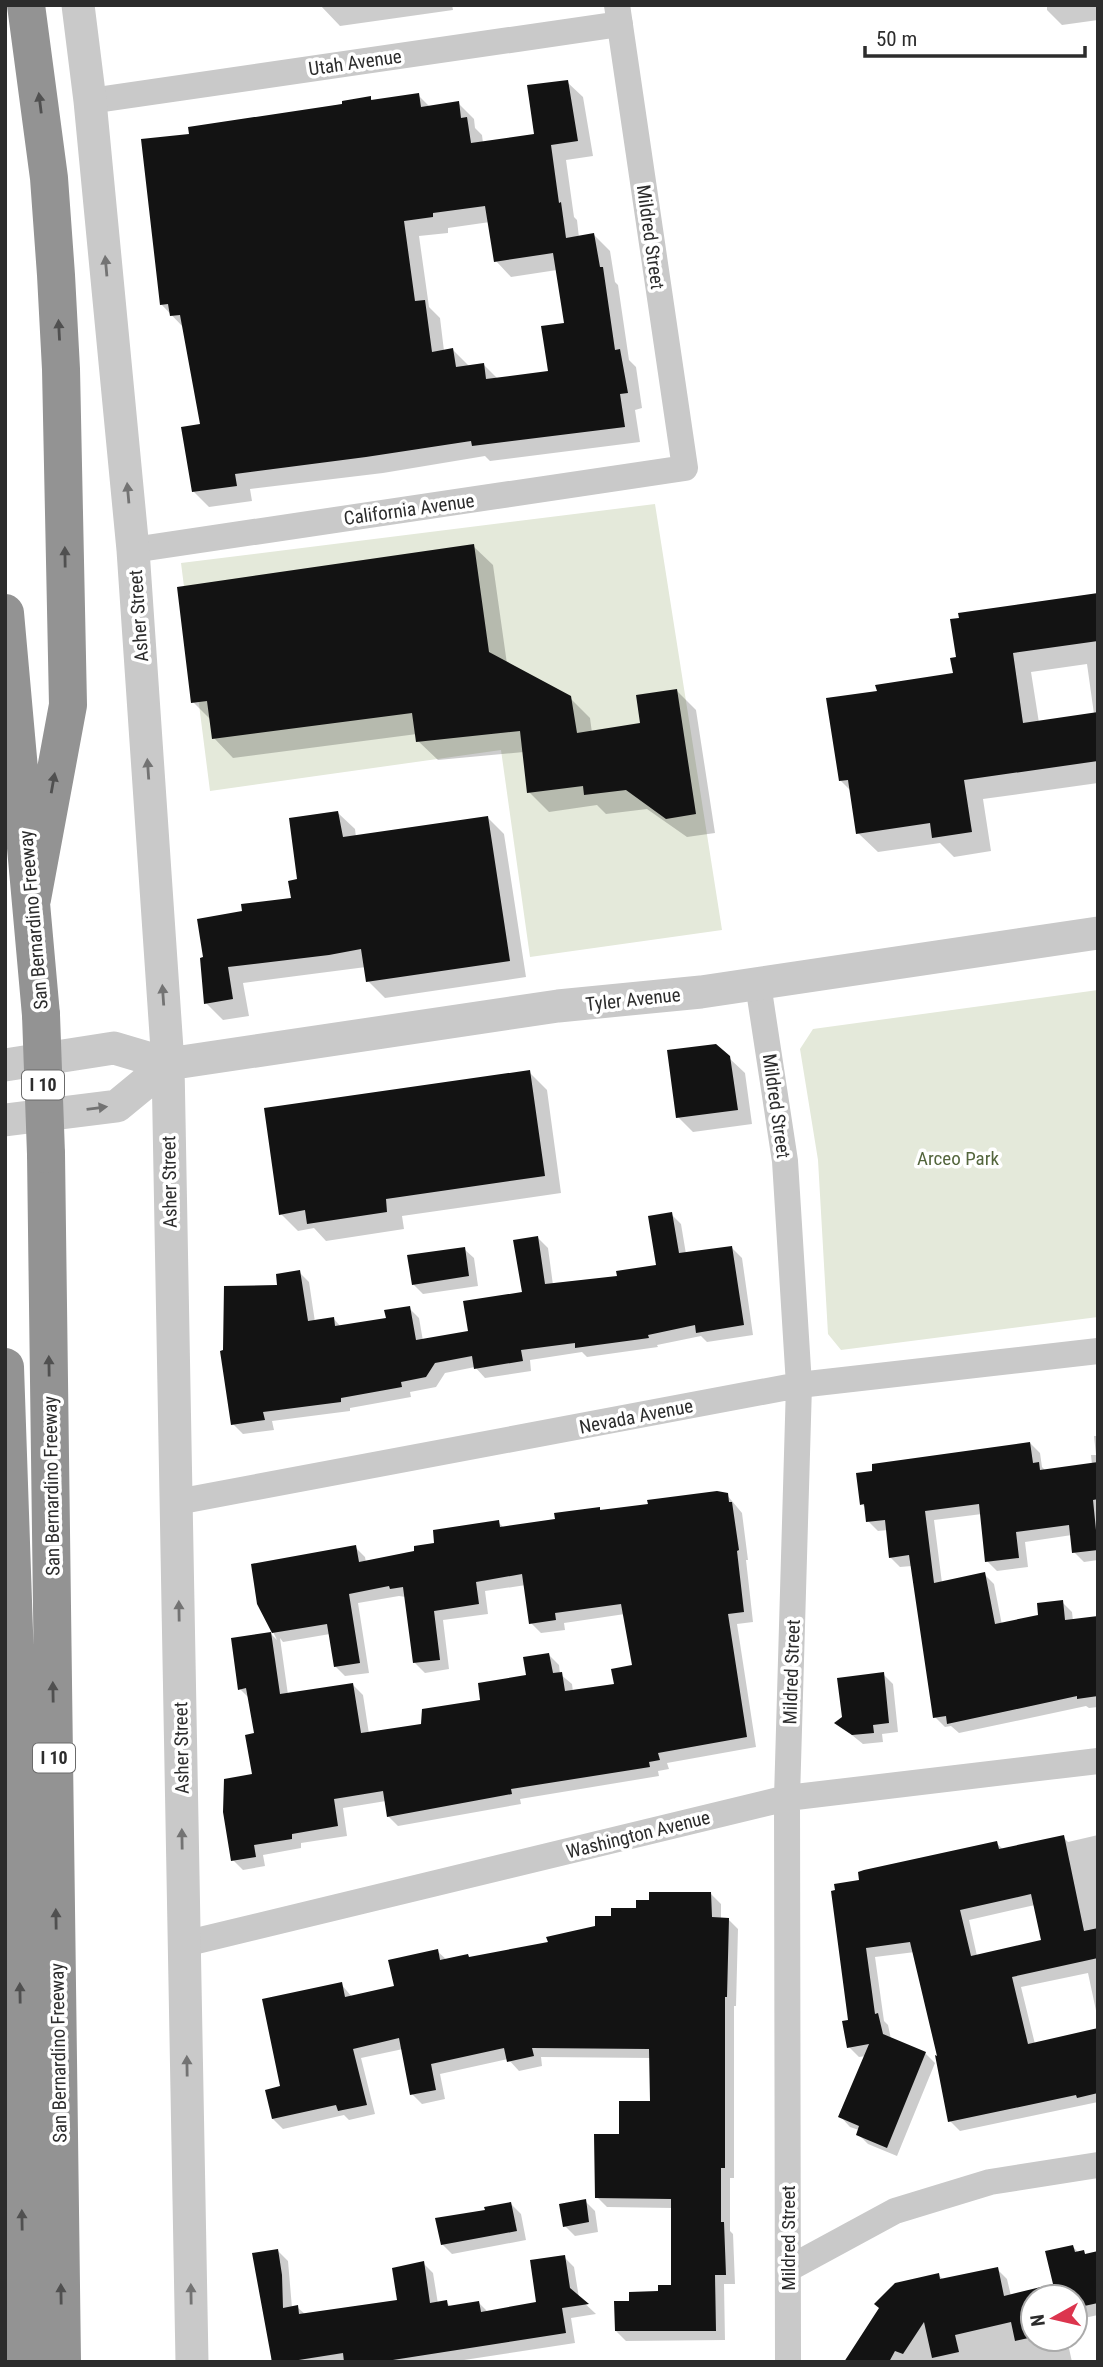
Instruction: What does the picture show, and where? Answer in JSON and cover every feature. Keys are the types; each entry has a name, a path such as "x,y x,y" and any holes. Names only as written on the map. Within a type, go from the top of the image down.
{"highway":[{"path":"26,5 49,178 56,275 61,369 68,705 32,899"},
{"name":"San Bernardino Freeway","path":"5,613 41,1015 46,1154 62,2362"},
{"path":"5,1367 15,1660 24,2362"}],"street":[{"name":"Asher Street","path":"78,5 90,101 134,550 168,1064 192,2362"},
{"name":"Utah Avenue","path":"90,101 618,15"},
{"name":"Mildred Street","path":"618,15 685,468"},
{"name":"California Avenue","path":"134,550 685,468"},
{"name":"Tyler Avenue","path":"5,1065 114,1048 168,1064 558,1006 758,984 1098,933"},
{"name":"Mildred Street","path":"758,984 785,1161 799,1385 787,1798 788,2362"},
{"path":"5,1120 117,1106 168,1064"},
{"name":"Nevada Avenue","path":"177,1502 799,1385 1098,1351"},
{"name":"Washington Avenue","path":"184,1944 787,1798 1098,1761"},
{"path":"788,2269 895,2211 990,2182 1098,2165"}],"green space":[{"path":"655,504 722,930 530,957 501,750 210,791 181,563"},
{"name":"Arceo Park","path":"1098,990 1098,1317 841,1350 828,1334 818,1160 800,1049 813,1029"}],"building":[{"path":"568,80 578,141 551,145 559,203 561,202 566,238 594,233 600,267 603,267 615,350 620,349 628,393 620,394 625,427 472,446 471,441 235,474 237,486 192,492 181,427 200,424 180,315 170,316 168,304 160,305 141,139 189,134 188,127 342,104 342,101 371,96 371,100 419,93 421,107 459,101 461,118 467,117 471,143 534,134 527,85","holes":["485,206 494,262 553,253 564,323 541,326 548,371 486,379 484,363 456,367 453,348 432,352 425,300 415,301 404,221 433,217 433,213"]},
{"path":"474,544 489,652 571,696 577,733 640,723 636,695 677,689 696,814 666,819 626,790 584,795 583,786 527,793 520,731 416,742 412,713 212,739 207,701 191,703 177,587"},
{"path":"1098,593 1098,641 1013,653 1023,723 1098,712 1098,761 964,780 972,832 932,838 930,823 856,834 848,780 839,781 826,698 877,691 875,685 953,673 950,658 956,657 950,619 959,618 958,613"},
{"path":"338,811 343,837 488,816 510,961 366,982 361,949 228,967 233,999 204,1004 200,958 203,957 197,919 242,911 241,904 291,898 288,881 297,879 289,818"},
{"path":"716,1044 730,1056 738,1110 676,1118 667,1050"},
{"path":"530,1070 545,1176 386,1199 387,1212 307,1224 305,1210 279,1215 264,1108"},
{"path":"672,1212 679,1253 732,1246 744,1325 696,1333 695,1325 648,1335 649,1338 575,1348 575,1343 521,1350 523,1361 474,1369 472,1356 435,1363 426,1377 401,1382 402,1387 341,1398 341,1402 263,1412 265,1420 231,1425 220,1351 223,1350 224,1286 277,1285 276,1274 300,1270 308,1321 334,1317 335,1326 386,1318 384,1310 410,1306 416,1340 468,1331 463,1301 522,1292 513,1240 538,1236 545,1284 617,1276 616,1271 656,1265 648,1216"},
{"path":"465,1247 469,1276 412,1285 407,1255"},
{"path":"1030,1442 1033,1463 1039,1462 1040,1470 1098,1462 1098,1499 1093,1500 1098,1550 1072,1553 1069,1525 1016,1532 1019,1558 985,1562 979,1504 925,1511 934,1583 985,1572 995,1624 1038,1615 1037,1603 1063,1600 1065,1620 1098,1616 1098,1696 1077,1699 1077,1696 947,1724 946,1716 933,1718 909,1555 889,1558 885,1520 866,1522 864,1504 860,1505 856,1473 872,1471 872,1464"},
{"path":"717,1491 728,1493 729,1502 732,1502 739,1550 744,1612 728,1614 747,1737 658,1753 660,1760 649,1762 650,1767 511,1789 512,1794 387,1817 383,1791 334,1799 338,1826 292,1834 292,1839 254,1845 256,1857 231,1861 223,1812 224,1779 252,1774 245,1735 254,1733 246,1688 238,1690 231,1638 271,1632 280,1694 353,1683 361,1733 421,1724 422,1709 480,1700 478,1683 526,1675 523,1657 549,1653 553,1673 562,1672 565,1691 614,1684 611,1669 632,1665 621,1604 555,1613 556,1620 529,1624 522,1574 476,1582 479,1604 434,1611 440,1660 413,1663 403,1587 390,1589 389,1586 349,1594 360,1663 334,1667 327,1624 272,1633 257,1604 251,1564 356,1545 359,1562 414,1551 414,1546 434,1543 433,1530 499,1520 500,1527 555,1519 554,1513 648,1504 647,1500"},
{"path":"884,1672 889,1723 873,1725 874,1733 852,1735 834,1723 842,1717 837,1678"},
{"path":"1064,1835 1084,1931 1098,1928 1098,1958 1012,1977 1028,2044 1098,2028 1098,2093 1077,2098 1076,2095 948,2122 935,2055 937,2056 910,1942 866,1948 875,2014 878,2013 883,2034 926,2052 887,2148 856,2135 859,2126 838,2117 869,2044 847,2048 842,2021 848,2020 831,1891 835,1890 834,1884 859,1880 858,1872 864,1870 997,1841 999,1849","holes":["1031,1894 1041,1940 971,1956 960,1910"]},
{"path":"649,1892 711,1892 712,1917 729,1918 725,1997 725,2168 721,2168 721,2222 724,2222 726,2275 715,2275 716,2331 615,2331 614,2301 629,2301 629,2292 658,2291 658,2285 671,2285 671,2199 595,2198 594,2134 619,2134 619,2101 650,2101 649,2049 532,2048 534,2056 507,2062 504,2048 431,2064 436,2090 410,2095 399,2038 353,2049 367,2105 338,2111 336,2105 272,2119 265,2090 280,2086 262,1999 342,1982 345,1997 394,1986 388,1960 438,1949 440,1960 468,1954 469,1957 548,1942 546,1937 595,1926 595,1916 611,1916 611,1908 636,1908 636,1900 649,1900"},
{"path":"586,2199 589,2222 563,2227 559,2204"},
{"path":"511,2202 517,2231 441,2245 435,2218 485,2210 484,2207"},
{"path":"1073,2245 1075,2252 1084,2250 1085,2254 1098,2251 1098,2303 1089,2305 1089,2283 1053,2283 1045,2251"},
{"path":"278,2249 283,2308 298,2305 299,2314 397,2300 392,2268 424,2261 430,2303 447,2300 448,2306 479,2301 481,2312 536,2302 530,2260 565,2255 570,2288 589,2304 562,2308 566,2333 380,2362 344,2362 343,2353 272,2362 252,2253"},
{"path":"998,2267 1004,2296 1019,2292 1019,2340 1015,2341 1011,2322 955,2335 959,2352 932,2358 924,2322 903,2354 895,2351 889,2362 844,2362 879,2308 874,2304 895,2283 939,2273 940,2279"}]}
